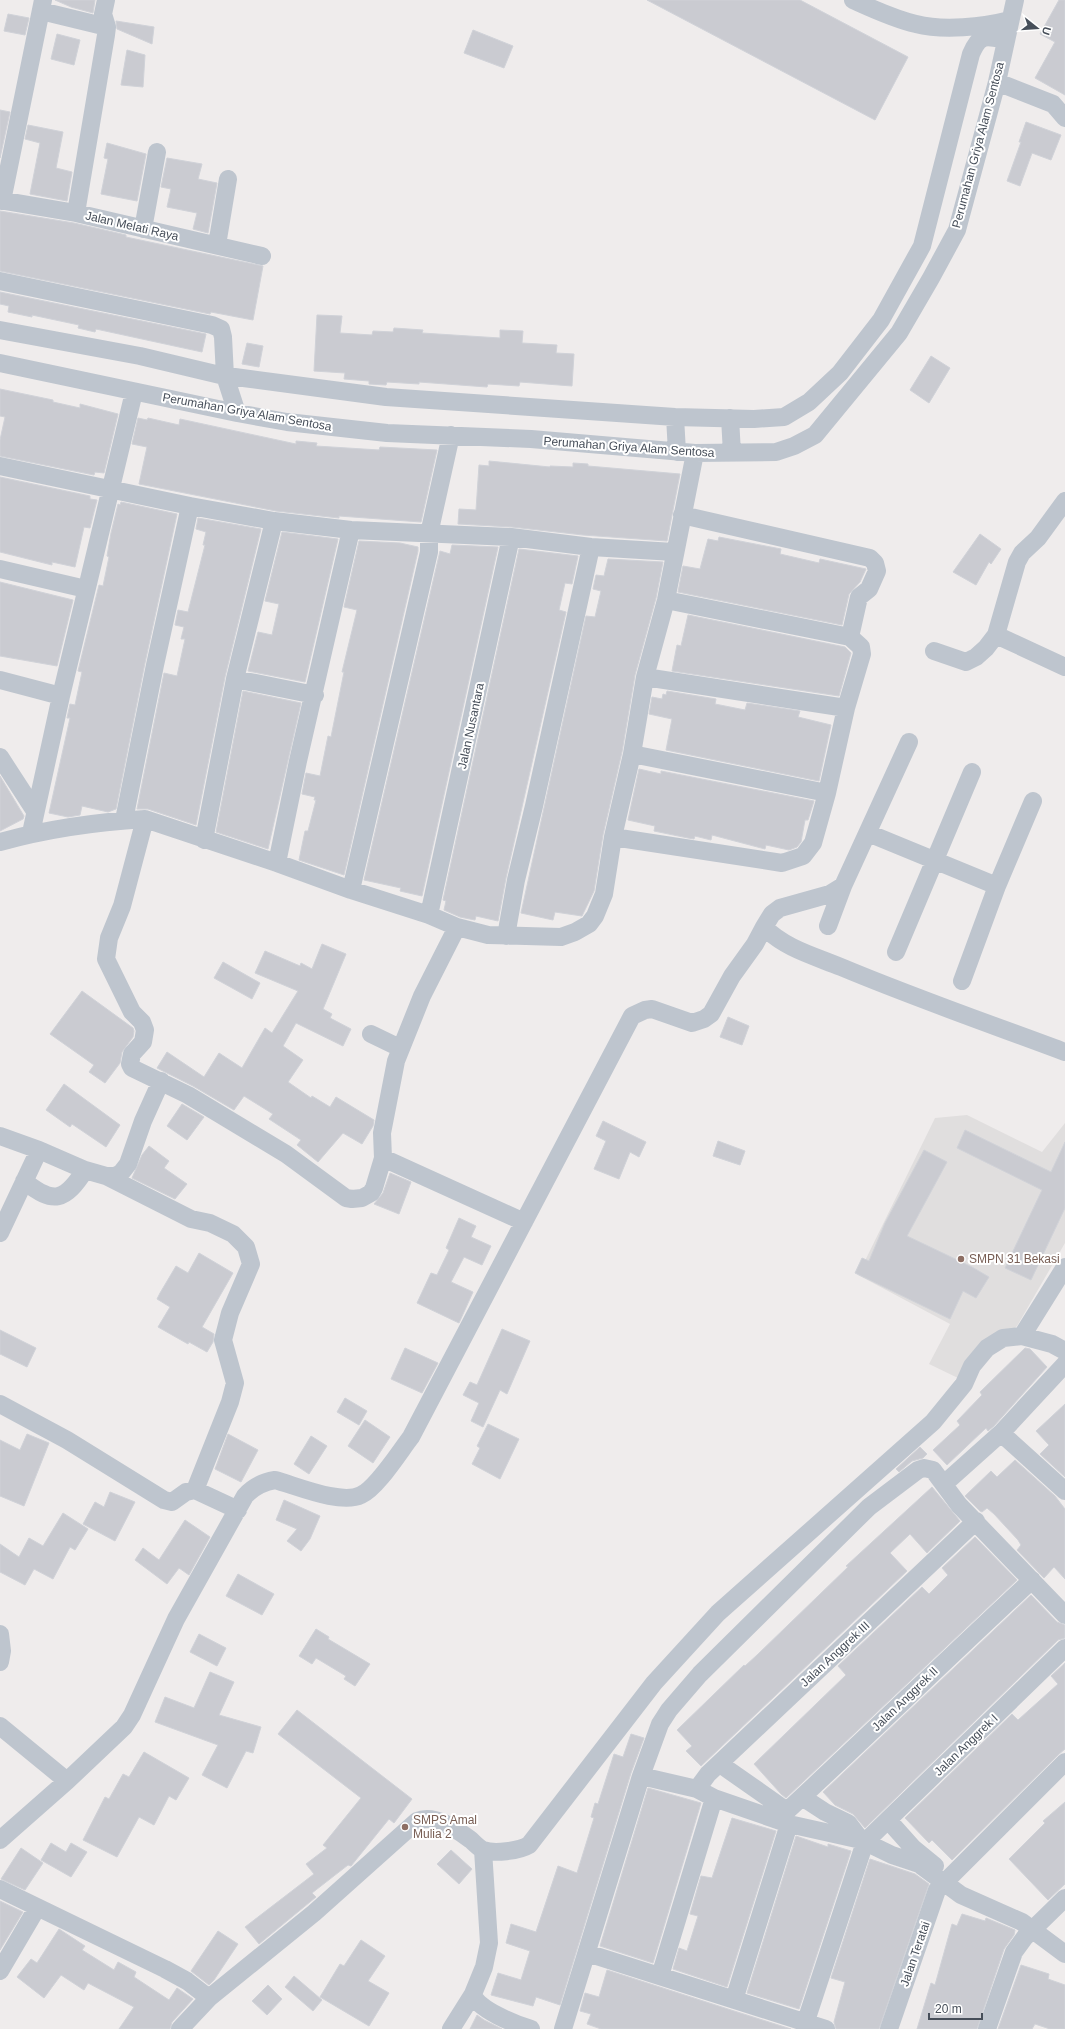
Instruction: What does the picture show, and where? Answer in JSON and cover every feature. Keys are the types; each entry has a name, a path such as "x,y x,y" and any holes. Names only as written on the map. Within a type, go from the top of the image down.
{"street":[{"path":"76,213 107,27 103,14 106,0"},
{"path":"853,0 916,25 947,28 999,22"},
{"name":"Perumahan Griya Alam Sentosa","path":"0,363 134,392 287,422 386,433 531,439 677,452 776,452 809,439 815,435 857,386 899,333 931,278 956,230 1006,40 999,22 1015,0"},
{"path":"1,201 42,5 107,27"},
{"path":"0,330 140,356 225,376 386,397 675,417 784,417 809,402 840,373 881,320 922,246 971,54 980,38 988,36 1006,40"},
{"path":"996,82 1053,104 1065,118"},
{"path":"143,229 157,152"},
{"path":"217,245 228,179"},
{"name":"Jalan Melati Raya","path":"1,201 76,213 262,256"},
{"path":"0,281 212,325 221,329 223,337 225,376 237,413"},
{"path":"840,373 857,386"},
{"path":"31,833 109,489 134,392"},
{"path":"675,417 677,452"},
{"path":"730,418 732,453"},
{"path":"351,890 429,552 429,534 451,435"},
{"path":"0,842 31,833 124,820 145,819 204,840 277,863 351,890 429,914 456,927 488,935 506,936 561,937 575,932 589,924 596,916 604,894 613,837 632,754 645,677 666,600 674,552 695,453"},
{"path":"0,466 190,506 274,521 351,530 511,537 592,547 674,552"},
{"path":"934,651 966,662 976,657 986,648 996,635 1017,562 1022,554 1038,538 1065,501"},
{"path":"124,820 155,665 190,506"},
{"path":"682,516 870,558 875,563 877,571 869,589 859,597 850,636"},
{"path":"204,840 235,679 274,521"},
{"path":"277,863 298,761 315,695 351,530"},
{"name":"Jalan Nusantara","path":"429,914 511,537"},
{"path":"506,936 516,880 592,547"},
{"path":"0,569 86,589"},
{"path":"613,837 782,863 803,856 813,843 827,793 846,708 862,654 861,647 850,636 666,600"},
{"path":"996,635 1065,667"},
{"path":"645,677 846,708"},
{"path":"235,679 315,695"},
{"path":"0,680 61,696"},
{"path":"828,926 842,886 910,742"},
{"path":"632,754 827,793"},
{"path":"0,757 35,812"},
{"path":"896,952 972,772"},
{"path":"962,981 997,886 1033,801"},
{"path":"145,819 122,906 108,938 106,959 132,1012 142,1022 145,1030 143,1042 132,1054 130,1064 132,1068 161,1081 286,1154 346,1198 357,1199 371,1193 383,1158 382,1133 392,1078 400,1048 422,996 456,927"},
{"path":"868,833 997,886"},
{"path":"2,1833 67,1782 124,1727 132,1715 176,1619 251,1489 267,1481 275,1480 342,1499 363,1495 370,1489 411,1437 632,1016 645,1010 652,1009 692,1023 704,1019 711,1014 732,976 756,944 772,914 780,908 830,894 842,886"},
{"path":"764,927 781,942 867,978 1065,1052"},
{"path":"371,1034 400,1048"},
{"path":"106,1176 114,1176 121,1173 128,1164 143,1121 161,1081"},
{"path":"0,1136 39,1150 85,1170 106,1176 191,1219 210,1223 233,1234 246,1247 251,1264 230,1313 223,1340 235,1383 228,1408 195,1490"},
{"path":"0,1233 39,1150"},
{"path":"383,1158 524,1222"},
{"path":"24,1181 39,1193 50,1197 59,1196 73,1186 85,1170"},
{"path":"1022,1336 1065,1267"},
{"path":"180,2029 209,1998 314,1913 417,1822 424,1819 433,1819 459,1832 483,1850 513,1850 529,1845 654,1683 718,1613 933,1422 964,1384 972,1366 987,1348 1003,1338 1022,1336 1052,1344 1065,1351"},
{"path":"944,1484 1001,1433 1065,1364"},
{"path":"0,1404 67,1440 164,1500 172,1502 186,1492 195,1490 238,1510"},
{"path":"1001,1433 1065,1491"},
{"path":"563,2029 641,1776 660,1724 673,1705 700,1674 869,1507 922,1468 935,1471 959,1505 1065,1615"},
{"name":"Jalan Anggrek III","path":"697,1789 708,1774 976,1521"},
{"name":"Jalan Anggrek II","path":"786,1818 802,1797 1032,1580"},
{"path":"0,1634 2,1651 0,1662"},
{"name":"Jalan Anggrek I","path":"863,1841 888,1820 1065,1648"},
{"path":"0,1726 67,1782"},
{"name":"Jalan Teratai","path":"889,2029 934,1895 946,1879 1065,1762"},
{"path":"720,1764 786,1818"},
{"path":"641,1776 697,1789 714,1798 863,1841 892,1855 923,1866 946,1879"},
{"path":"802,1797 825,1812 848,1822 863,1841"},
{"path":"660,1976 714,1798"},
{"path":"734,2000 786,1818"},
{"path":"888,1820 913,1848 961,1895 993,1908 1033,1929 1065,1954"},
{"path":"805,2024 863,1841"},
{"path":"451,2029 473,1994 484,1967 489,1943 483,1850"},
{"path":"0,1888 37,1908 87,1930 166,1969 187,1981 209,1998"},
{"path":"987,2029 1014,1952 1025,1937 1065,1898"},
{"path":"0,1971 37,1908"},
{"path":"587,1953 805,2024 826,2029"},
{"path":"473,1994 474,1998 484,2008 531,2029"}],"shaded area":[{"name":"SMPN 31 Bekasi","path":"967,1115 1042,1152 1065,1123 1065,1243 1017,1326 958,1378 929,1364 950,1324 858,1275 935,1118"}],"building":[{"path":"55,0 95,0 93,13 71,7"},
{"path":"647,0 800,0 908,57 875,120"},
{"path":"1059,0 1065,0 1065,95 1035,78 1055,42 1040,34"},
{"path":"8,14 29,18 25,35 4,31"},
{"path":"116,21 154,27 152,44 117,29"},
{"path":"473,30 513,46 504,68 464,53"},
{"path":"57,34 80,40 74,65 51,59"},
{"path":"127,50 145,55 143,87 121,85"},
{"path":"0,110 10,112 0,158"},
{"path":"1026,122 1061,135 1051,160 1032,153 1020,186 1007,181 1021,142 1019,142"},
{"path":"28,125 63,132 56,168 72,172 67,201 30,194 40,143 25,139"},
{"path":"107,143 146,154 137,201 101,194 108,159 104,158"},
{"path":"167,158 202,164 198,179 217,183 208,233 193,229 197,213 167,207 171,189 161,187"},
{"path":"0,211 74,223 126,235 126,237 263,266 253,320 211,312 210,314 0,271"},
{"path":"0,292 206,334 202,352 96,329 95,332 78,328 79,325 32,315 32,317 8,312 9,306 0,304"},
{"path":"317,315 342,316 340,333 372,335 373,331 393,332 394,328 423,330 422,333 500,338 500,330 523,331 522,343 557,345 556,353 574,354 572,386 520,382 519,386 488,384 487,387 419,382 419,384 387,382 386,385 369,384 369,381 344,379 345,373 314,371"},
{"path":"247,343 263,346 259,367 242,364"},
{"path":"931,356 950,368 929,403 910,390"},
{"path":"0,389 53,400 53,402 80,408 80,404 118,414 104,473 95,472 94,475 0,456 0,440 5,417 0,416"},
{"path":"138,418 147,420 148,418 179,425 180,419 296,444 296,441 317,443 316,446 379,450 380,447 437,450 421,522 339,516 339,518 276,511 139,484 147,447 132,444"},
{"path":"489,461 550,467 573,467 573,463 588,464 588,466 680,474 667,541 583,535 512,527 458,524 459,509 476,510 479,465 489,466"},
{"path":"0,477 90,496 90,499 97,500 90,528 84,527 75,567 52,562 52,565 0,552"},
{"path":"121,502 177,514 116,809 108,812 82,806 80,815 68,817 49,813 70,718 67,718 70,704 75,705 82,672 78,671 99,585 103,586 109,557 107,556 111,533 118,504 120,505"},
{"path":"198,518 261,529 225,677 196,825 148,809 137,809 164,673 177,676 185,639 181,639 184,627 175,625 178,610 188,612 205,545 203,545 206,532 196,529"},
{"path":"282,532 338,539 305,682 248,671 258,632 272,635 279,604 265,601"},
{"path":"980,534 1001,549 991,564 989,562 976,585 953,572"},
{"path":"719,537 781,549 780,554 819,563 820,559 866,569 860,582 849,594 842,625 678,592 683,566 700,569 708,539 718,541"},
{"path":"359,541 400,543 418,547 418,551 344,875 299,860 305,831 308,831 316,800 314,800 315,797 302,794 306,773 320,776 328,736 331,737 344,672 342,672 357,610 344,607"},
{"path":"452,545 498,547 422,896 400,891 401,888 364,880 440,551 450,554"},
{"path":"519,549 578,556 572,584 565,583 559,610 566,612 506,878 498,921 476,916 475,920 460,917 444,910 446,901 443,900"},
{"path":"608,559 663,562 656,598 635,675 622,752 603,835 594,891 582,916 555,912 553,920 521,913 586,616 595,617 601,591 593,589 596,575 604,576"},
{"path":"0,582 73,600 57,666 0,656"},
{"path":"688,615 845,647 851,653 839,696 672,671 677,645 681,646"},
{"path":"243,691 301,703 268,849 216,832"},
{"path":"667,691 716,699 715,704 745,710 747,703 800,711 798,717 831,725 819,781 666,750 672,719 649,714 652,697 662,699 663,694 666,695"},
{"path":"639,769 661,774 661,771 814,801 808,820 805,820 801,842 797,847 789,850 766,845 765,849 712,835 711,840 695,836 694,839 688,838 654,831 655,826 628,820"},
{"path":"0,776 24,816 23,819 0,831"},
{"path":"322,944 346,954 323,1009 332,1014 330,1018 351,1029 343,1046 296,1023 283,1046 303,1060 288,1082 311,1098 312,1096 330,1107 336,1097 374,1120 373,1126 362,1144 343,1133 318,1162 297,1145 301,1140 269,1119 273,1114 244,1096 234,1110 193,1086 157,1068 167,1052 204,1077 219,1053 242,1068 265,1028 272,1033 298,991 255,973 265,951 300,966 301,963 312,969"},
{"path":"223,962 260,983 252,999 214,978"},
{"path":"82,991 133,1028 134,1031 133,1037 122,1052 120,1063 105,1083 89,1072 94,1065 50,1034"},
{"path":"728,1017 749,1026 742,1045 720,1037"},
{"path":"64,1084 120,1125 106,1147 72,1124 70,1127 46,1110"},
{"path":"182,1104 204,1117 187,1140 167,1126"},
{"path":"603,1121 646,1142 639,1157 630,1152 619,1179 594,1169 606,1141 596,1136"},
{"path":"965,1130 1051,1172 1065,1142 1065,1208 1031,1280 1005,1268 1042,1190 957,1148"},
{"path":"718,1141 745,1151 740,1165 713,1156"},
{"path":"149,1146 169,1161 164,1168 187,1184 175,1199 132,1178 142,1155"},
{"path":"924,1150 947,1162 907,1236 972,1267 989,1277 976,1298 963,1291 950,1319 855,1273 862,1258 869,1261 885,1223"},
{"path":"390,1173 411,1182 399,1214 374,1204 383,1193"},
{"path":"459,1218 476,1226 471,1237 491,1246 482,1265 464,1257 451,1282 473,1292 459,1323 417,1303 431,1273 437,1275 449,1250 446,1248"},
{"path":"199,1253 233,1273 202,1327 214,1334 213,1342 207,1352 189,1342 188,1344 158,1327 170,1307 157,1299 160,1293 176,1266 188,1273"},
{"path":"502,1329 530,1341 507,1394 500,1390 483,1427 471,1421 479,1403 463,1395 470,1382 477,1385"},
{"path":"0,1330 36,1348 27,1367 0,1354"},
{"path":"405,1348 438,1363 422,1393 391,1379"},
{"path":"1025,1348 1030,1349 1047,1367 994,1426 988,1431 986,1428 947,1465 933,1450 960,1425 957,1421 982,1395 980,1392"},
{"path":"345,1398 367,1411 359,1425 337,1412"},
{"path":"1065,1404 1065,1477 1040,1454 1049,1445 1036,1431"},
{"path":"365,1420 390,1437 373,1463 348,1446"},
{"path":"488,1424 519,1439 500,1479 472,1464 480,1448 477,1446"},
{"path":"27,1434 49,1443 24,1506 0,1496 0,1440 20,1450"},
{"path":"228,1434 258,1450 241,1482 215,1469"},
{"path":"311,1436 327,1446 309,1474 294,1464"},
{"path":"920,1447 927,1454 923,1458 912,1461 899,1472 896,1469"},
{"path":"1015,1460 1055,1496 1065,1509 1065,1579 1054,1567 1044,1578 1017,1550 1021,1545 1018,1540 994,1514 987,1508 982,1512 980,1511 965,1496 991,1471 997,1477"},
{"path":"932,1487 960,1521 927,1553 910,1534 890,1553 907,1571 701,1766 686,1751 692,1746 677,1730 848,1567 846,1566"},
{"path":"110,1492 135,1502 115,1541 83,1524 95,1502 104,1507"},
{"path":"284,1500 320,1516 310,1539 301,1551 287,1541 297,1529 276,1520"},
{"path":"63,1513 88,1529 75,1550 70,1547 53,1579 34,1569 25,1585 0,1572 0,1544 19,1557 29,1538 43,1546"},
{"path":"185,1520 210,1537 189,1575 179,1568 167,1584 135,1560 143,1548 159,1560"},
{"path":"975,1537 1017,1580 786,1798 754,1764 846,1675 838,1666 922,1587 929,1594 948,1575 942,1568"},
{"path":"238,1574 274,1594 262,1615 226,1596"},
{"path":"1031,1595 1057,1622 1065,1625 1065,1638 1058,1640 865,1828 853,1814 835,1805 823,1792"},
{"path":"316,1629 329,1637 328,1639 370,1664 355,1686 344,1679 346,1676 316,1658 312,1664 299,1656"},
{"path":"199,1634 226,1648 217,1666 190,1652"},
{"path":"1065,1663 1065,1749 952,1860 932,1840 929,1843 905,1818 1012,1714 1018,1720 1058,1684 1051,1676"},
{"path":"210,1672 234,1682 219,1715 261,1727 253,1753 246,1751 227,1788 202,1775 218,1745 155,1722 165,1697 194,1708"},
{"path":"297,1710 412,1799 394,1823 389,1819 351,1866 348,1865 312,1893 316,1897 259,1944 245,1927 314,1874 306,1864 327,1848 323,1845 361,1798 278,1734"},
{"path":"631,1734 644,1738 631,1773 560,2005 536,1997 533,2006 491,1995 498,1973 521,1980 530,1951 506,1943 511,1924 536,1932 558,1866 577,1873 594,1818 591,1817 595,1803 598,1804 614,1754 623,1757"},
{"path":"144,1752 189,1778 176,1800 169,1796 154,1825 139,1817 117,1857 83,1840 105,1797 109,1799 123,1774 129,1777"},
{"path":"648,1788 701,1803 653,1963 600,1946"},
{"path":"1065,1802 1065,1884 1048,1900 1009,1859 1045,1823 1043,1821"},
{"path":"732,1818 776,1831 727,1987 673,1969 679,1948 687,1951 698,1916 690,1914 701,1876 712,1878"},
{"path":"796,1836 828,1847 828,1844 851,1851 799,2009 747,1993"},
{"path":"51,1843 66,1852 71,1843 87,1852 71,1877 41,1860"},
{"path":"21,1848 43,1863 25,1890 1,1879"},
{"path":"451,1850 472,1869 459,1884 437,1864"},
{"path":"870,1859 915,1874 929,1884 879,2029 836,2029 834,2022 845,1982 831,1978"},
{"path":"0,1901 23,1912 0,1950"},
{"path":"962,1914 985,1921 986,1918 1015,1930 1014,1935 1004,1949 977,2029 917,2029 931,1983 935,1985 952,1924 957,1926"},
{"path":"59,1929 85,1946 82,1950 114,1970 118,1962 136,1972 134,1977 169,2000 177,1988 193,1999 172,2022 170,2029 119,2029 134,2007 88,1983 84,1990 61,1975 44,1998 17,1977 31,1959 37,1963"},
{"path":"218,1931 238,1944 209,1985 191,1971"},
{"path":"361,1940 385,1956 368,1981 389,1993 369,2026 320,1997 340,1964 344,1966"},
{"path":"1021,1965 1049,1974 1048,1979 1065,1985 1065,2029 1050,2029 1035,2024 1032,2029 998,2029"},
{"path":"607,1970 791,2029 601,2029 587,2024 591,2014 580,2011 585,1993 599,1997"},
{"path":"294,1976 322,2000 313,2011 285,1987"},
{"path":"268,1985 282,1999 267,2015 252,2001"},
{"path":"477,2015 484,2020 502,2029 470,2029"}],"place":[{"name":"SMPN 31 Bekasi","path":"961,1259"},
{"name":"SMPS Amal Mulia 2","path":"405,1827"}]}
